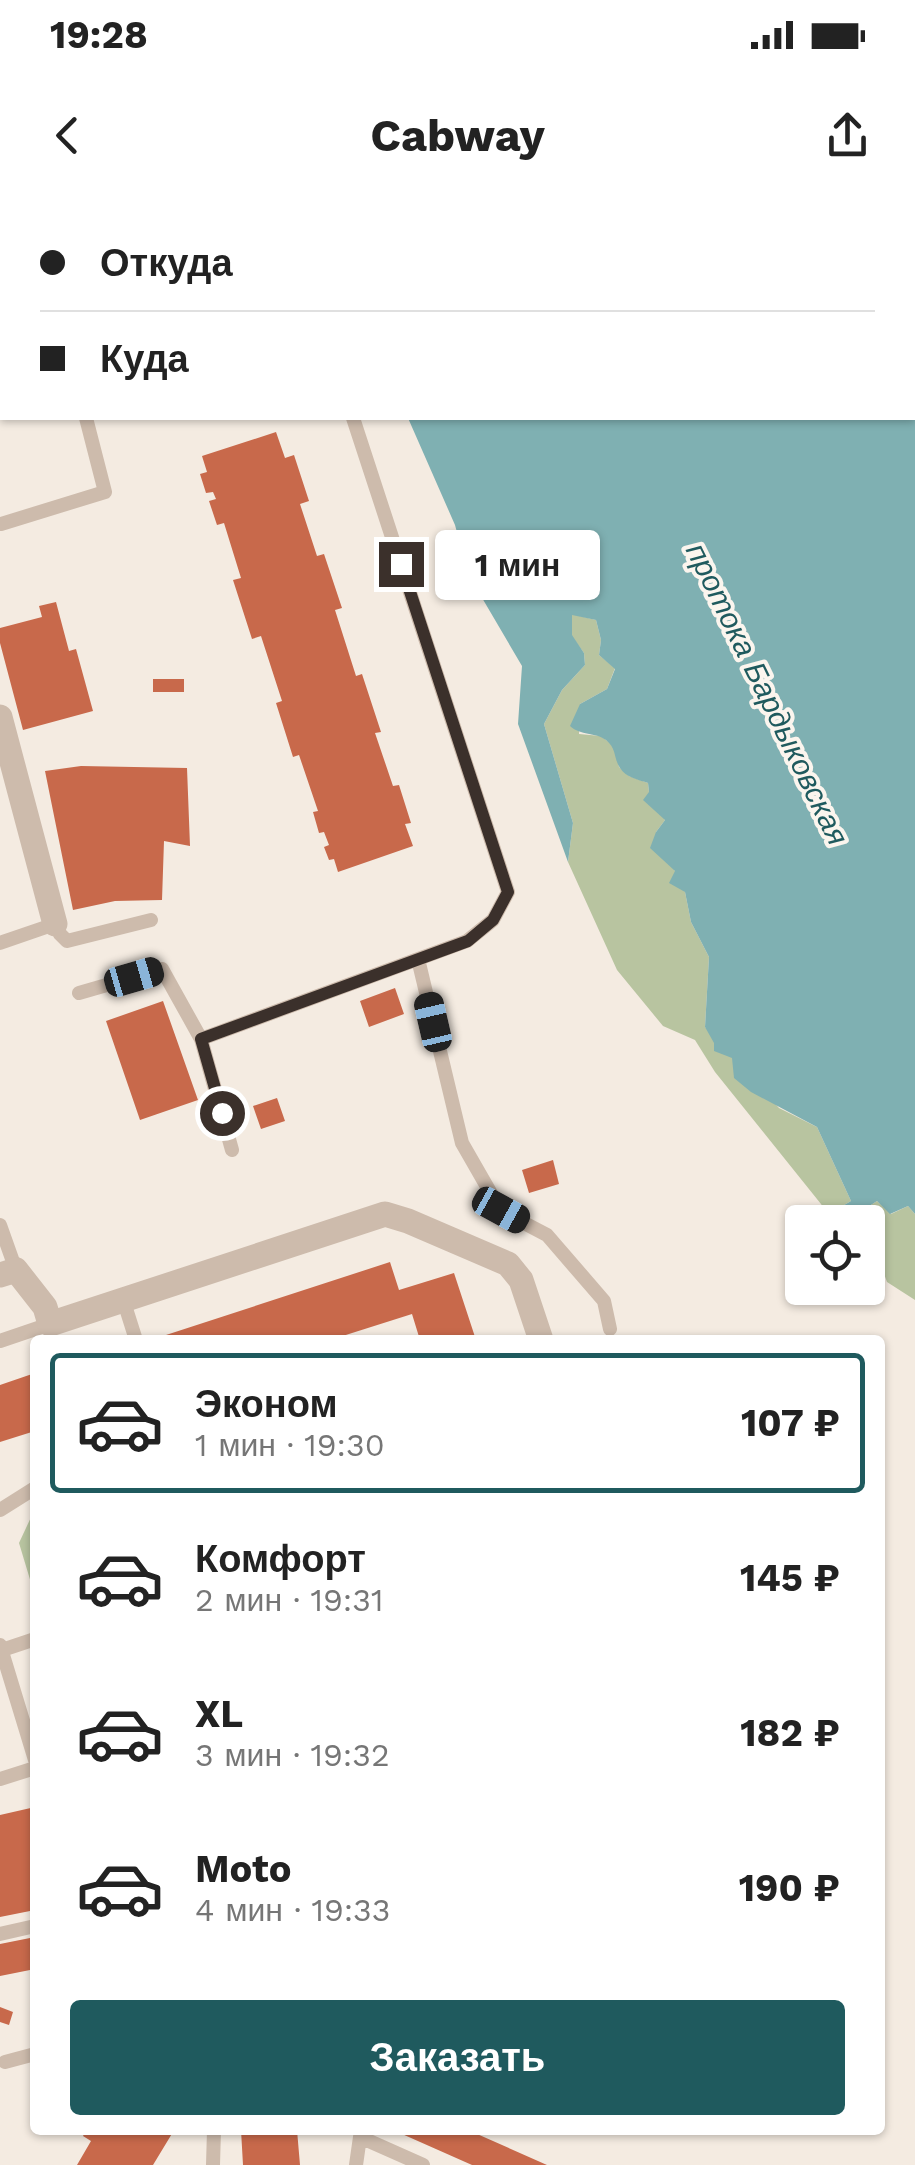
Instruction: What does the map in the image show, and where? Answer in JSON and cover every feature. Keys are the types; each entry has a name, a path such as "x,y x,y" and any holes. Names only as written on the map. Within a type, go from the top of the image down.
{"street":[{"path":"0,717 54,924"},
{"path":"8,1272 46,1307 50,1324 385,1214 508,1264 520,1280 538,1335"}],"lane":[{"path":"1,524 106,492 87,420"},
{"path":"201,1039 468,941 493,920 508,892 355,420"},
{"path":"0,942 54,924 67,941 151,920"},
{"path":"418,959 462,1143 501,1210 547,1235 604,1301 610,1329"},
{"path":"79,992 162,970 201,1039 232,1150"},
{"path":"0,1225 8,1272"},
{"path":"123,1298 134,1335"},
{"path":"0,1341 50,1324"},
{"path":"0,1510 30,1491"},
{"path":"30,1640 1,1647 30,1743"},
{"path":"0,1779 30,1770"},
{"path":"0,1934 30,1927"},
{"path":"6,2062 30,2055"},
{"path":"213,2165 214,2135"},
{"path":"356,2165 360,2137 423,2165"}],"green space":[{"path":"572,614 596,620 601,640 599,655 615,668 607,689 580,704 579,734 601,736 615,747 619,767 629,776 648,783 665,820 656,832 685,892 691,922 709,957 705,1027 779,1108 817,1127 851,1201 844,1205 822,1205 715,1072 695,1040 663,1026 617,970 568,862 573,823 544,724 562,690 585,665 584,653 571,635"},
{"path":"908,1206 915,1214 915,1300 887,1282 885,1208 891,1214"},
{"path":"30,1519 30,1579 19,1543"}],"water":[{"name":"протока Бардыковская","path":"409,420 915,420 915,1214 908,1206 890,1214 877,1201 871,1205 844,1205 851,1201 817,1127 751,1092 734,1078 732,1058 714,1051 705,1027 709,957 691,922 685,892 669,883 675,871 650,848 665,820 643,800 649,792 648,783 622,771 606,740 570,726 580,704 607,689 615,669 599,655 601,640 596,620 572,615 572,635 584,653 585,665 562,690 544,724 573,823 568,862 518,724 522,666 465,562 455,525"}],"building":[{"path":"276,432 285,458 294,455 309,501 300,504 317,556 324,554 342,608 335,610 356,676 362,674 381,732 375,733 411,823 405,824 413,846 338,872 324,847 329,845 324,832 319,833 313,812 318,811 299,755 293,757 276,703 282,701 261,636 252,639 233,580 241,578 224,523 217,525 209,501 216,499 213,492 206,493 200,474 207,472 202,456"},
{"path":"56,602 69,651 76,649 93,711 23,730 0,643 0,628 42,617 39,606"},
{"path":"153,679 184,679 184,692 153,692"},
{"path":"81,766 187,768 190,846 164,841 162,900 115,901 73,910 45,771"},
{"path":"395,988 404,1014 369,1027 360,1001"},
{"path":"163,1001 198,1100 140,1120 106,1021"},
{"path":"277,1098 285,1121 261,1129 253,1106"},
{"path":"553,1160 559,1184 529,1193 522,1170"},
{"path":"390,1262 399,1290 454,1273 474,1335 418,1335 412,1314 346,1335 166,1335"},
{"path":"30,1375 30,1433 0,1442 0,1385"},
{"path":"30,1808 30,1911 0,1917 0,1815"},
{"path":"30,1938 30,1970 0,1976 0,1944"},
{"path":"0,2007 13,2012 9,2025 0,2022"},
{"path":"171,2135 153,2165 77,2165 91,2141 83,2136"},
{"path":"241,2135 297,2135 300,2165 243,2165"},
{"path":"404,2135 479,2135 547,2165 472,2165"}],"route":[{"path":"222,1113 201,1039 468,941 493,920 508,892 401,564"}]}
